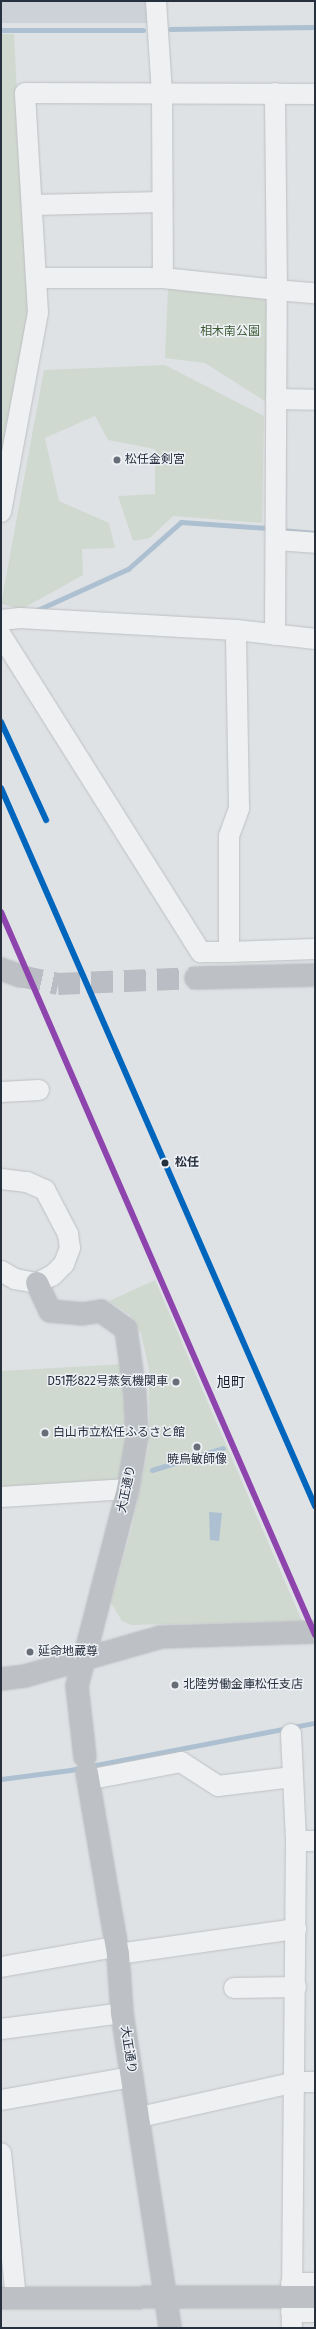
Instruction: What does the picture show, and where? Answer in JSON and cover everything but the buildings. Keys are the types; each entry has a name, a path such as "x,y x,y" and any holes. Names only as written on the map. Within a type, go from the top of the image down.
{"street":[{"path":"156,1 162,94 163,278"},
{"path":"1,512 38,314 34,205 25,93 315,94"},
{"path":"275,93 277,290 275,634"},
{"path":"34,205 162,202"},
{"path":"37,278 163,278 315,293"},
{"path":"276,399 315,400"},
{"path":"276,540 315,543"},
{"path":"1,620 20,618 236,630 315,639"},
{"path":"229,952 229,836 239,808 236,630"},
{"path":"1,635 201,952 315,949"},
{"path":"196,978 315,975"},
{"path":"1,1092 39,1090"},
{"path":"1,1271 15,1279 37,1283 54,1275 64,1264 70,1248 68,1234 45,1190 4,1180"},
{"name":"大正通り","path":"37,1283 50,1311 82,1314 101,1311 126,1329 136,1437 128,1489 77,1686 86,1770 117,1951 122,2013 140,2117 170,2328"},
{"path":"1,1497 128,1489"},
{"path":"1,1679 25,1676 85,1657 162,1637 315,1632"},
{"path":"291,1734 292,1777 306,1841 296,1929 296,1987 306,2082 291,2305"},
{"path":"86,1770 181,1762 218,1786 292,1777"},
{"path":"1,1967 296,1929"},
{"path":"234,1988 296,1987"},
{"path":"1,2029 122,2013"},
{"path":"1,2100 132,2077"},
{"path":"140,2117 306,2082"},
{"path":"1,2153 8,2298 166,2298 291,2305 315,2312"},
{"path":"291,2305 315,2284"},
{"path":"291,2305 315,2297"}],"shaded area":[{"path":"1,1 148,1 148,23 1,23"}],"green space":[{"path":"1,34 14,34 29,327 1,471"},
{"name":"相木南公園","path":"168,287 270,295 268,403 205,363 165,358"},
{"path":"165,365 264,416 262,523 173,516 150,538 133,541 118,496 155,494 155,449 108,440 95,416 45,438 59,501 109,523 115,548 82,549 83,575 22,609 1,604 44,370"},
{"path":"155,1280 302,1621 131,1625 122,1621 111,1603 132,1527 149,1445 149,1369 141,1333 130,1315 109,1301"},
{"path":"124,1364 131,1448 121,1484 1,1492 1,1371"}],"water":[{"path":"209,1512 222,1513 219,1541 210,1540"}],"waterway":[{"path":"170,29 315,27"},
{"path":"1,30 143,30"},
{"path":"33,612 128,569 181,522 267,528"},
{"path":"280,530 315,533"},
{"path":"152,1470 223,1448"},
{"path":"1,1779 70,1770 315,1723"}],"tunnel":[{"path":"20,976 58,984 196,978"}],"transit line":[{"path":"1,722 46,820"},
{"path":"1,788 315,1506"},
{"path":"1,912 315,1635"}],"place":[{"name":"松任金剣宮","path":"117,460"},
{"name":"松任","path":"165,1163"},
{"name":"D51形822号蒸気機関車","path":"176,1382"},
{"name":"白山市立松任ふるさと館","path":"45,1433"},
{"name":"暁烏敏師像","path":"197,1447"},
{"name":"延命地蔵尊","path":"30,1652"},
{"name":"北陸労働金庫松任支店","path":"175,1685"}],"district":[{"name":"旭町","path":"231,1383"}]}
